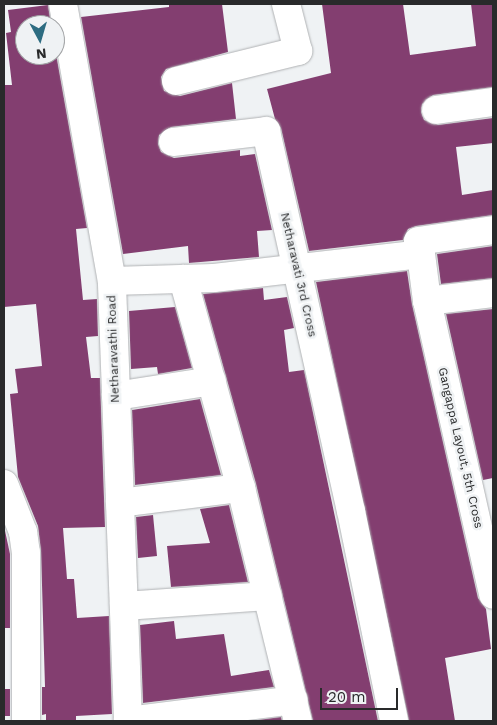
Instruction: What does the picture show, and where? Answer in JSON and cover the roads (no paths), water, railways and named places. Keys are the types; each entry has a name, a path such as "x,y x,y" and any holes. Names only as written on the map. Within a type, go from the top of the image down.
{"street":[{"path":"63,4 112,280"},
{"path":"176,81 298,51 286,4"},
{"path":"436,110 493,102"},
{"name":"Netharavati 3rd Cross","path":"173,142 266,131 352,510 394,721"},
{"path":"493,230 418,240 427,301 493,294"},
{"name":"Netharavathi Road","path":"128,721 112,280 214,278 421,254"},
{"path":"128,721 296,711 241,488 183,279"},
{"name":"Gangappa Layout, 5th Cross","path":"427,301 493,595"},
{"path":"116,396 212,381"},
{"path":"4,484 23,532 26,553 26,721"},
{"path":"120,503 241,488"},
{"path":"124,606 268,596"}]}
